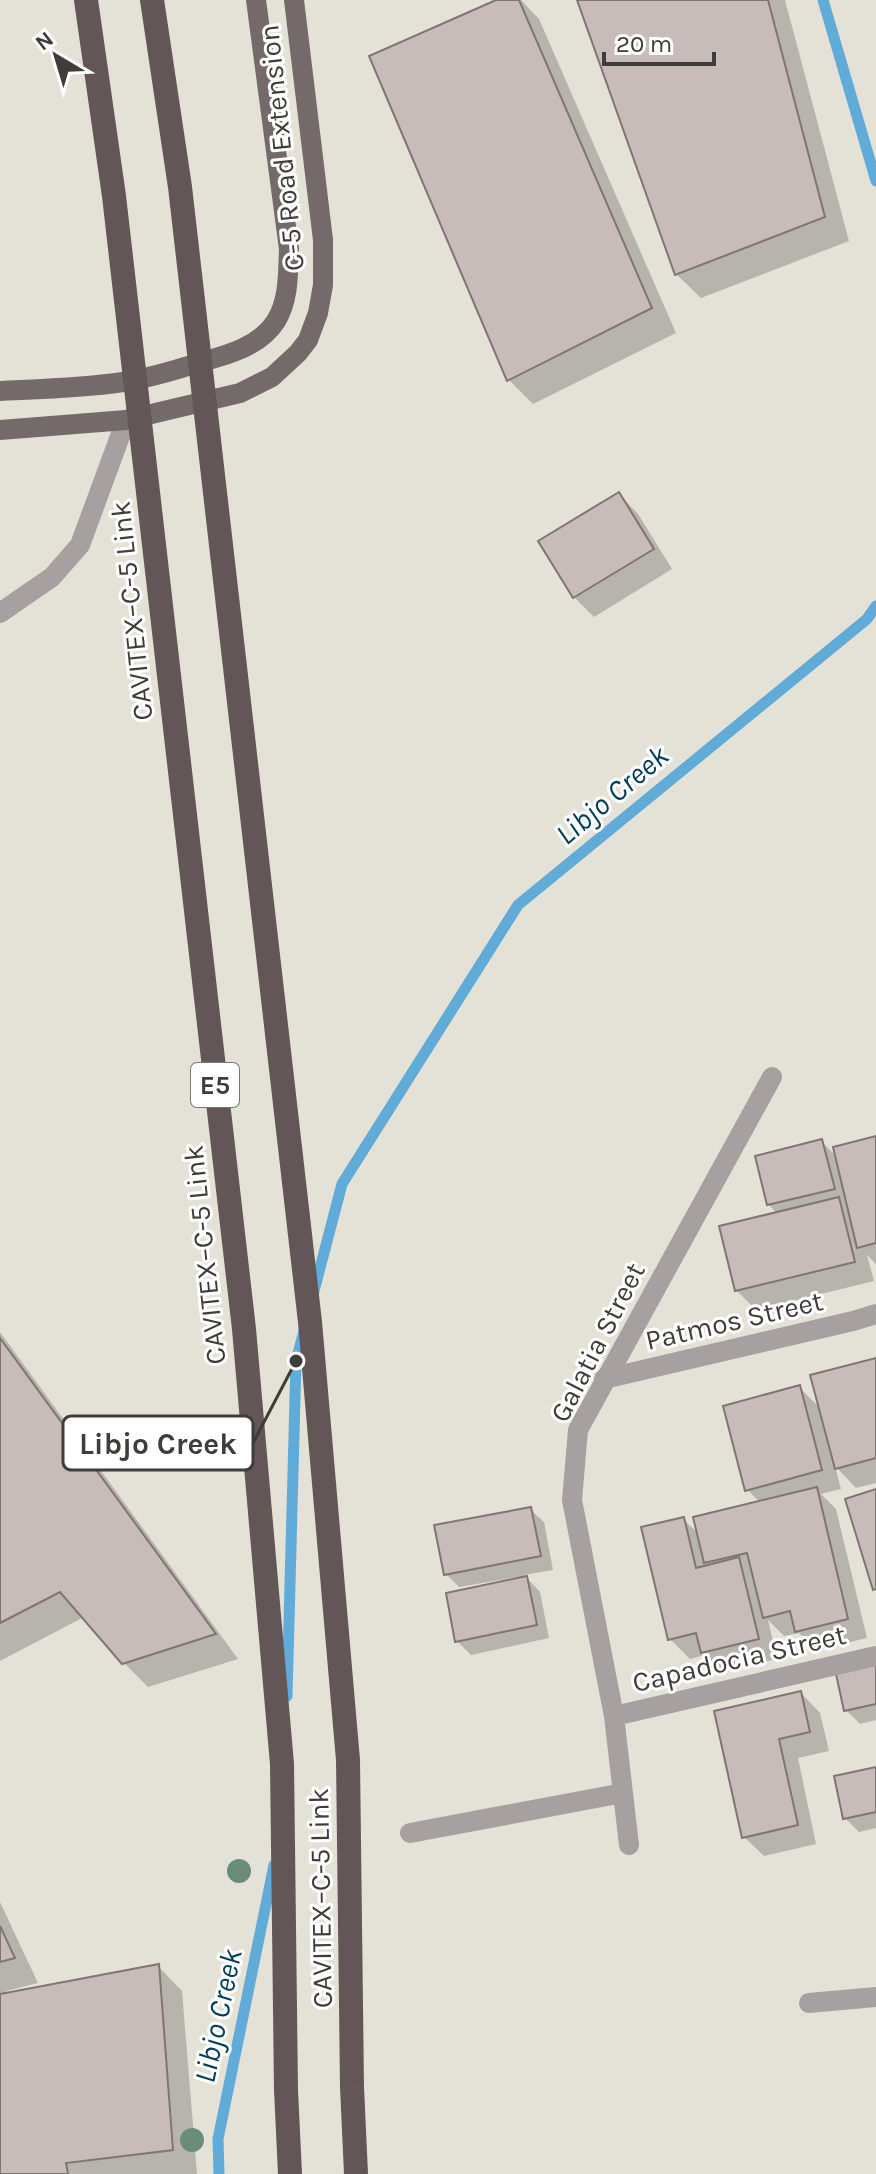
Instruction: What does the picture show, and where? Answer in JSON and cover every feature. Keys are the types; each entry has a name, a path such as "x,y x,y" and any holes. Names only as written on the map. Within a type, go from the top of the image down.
{"highway":[{"name":"CAVITEX–C-5 Link","path":"86,0 114,196 244,1329 282,1764 290,2174"},
{"name":"CAVITEX–C-5 Link","path":"152,0 180,187 310,1322 348,1760 356,2174"}],"main road":[{"name":"C-5 Road Extension","path":"0,391 109,383 154,376 234,352 252,343 275,322 287,289 289,249 256,0"},
{"name":"C-5 Road Extension","path":"0,430 126,420 221,398 272,377 292,360 308,340 314,328 323,285 323,240 294,0"}],"street":[{"path":"0,613 52,577 80,545 126,420"},
{"name":"Galatia Street","path":"629,1845 614,1716 572,1500 578,1430 772,1077"},
{"name":"Patmos Street","path":"604,1379 876,1314"},
{"name":"Capadocia Street","path":"614,1716 876,1656"},
{"path":"410,1833 623,1793"},
{"path":"809,2003 876,1997"}],"building":[{"path":"496,0 519,0 652,308 507,381 369,56"},
{"path":"577,0 768,0 825,217 675,275"},
{"path":"619,492 654,549 573,598 538,541"},
{"path":"876,1136 876,1243 857,1248 833,1147"},
{"path":"822,1139 835,1189 767,1205 755,1156"},
{"path":"839,1197 855,1262 735,1291 719,1226"},
{"path":"0,1338 216,1634 122,1664 60,1592 0,1623"},
{"path":"876,1358 876,1458 835,1469 810,1375"},
{"path":"800,1385 822,1470 745,1491 723,1406"},
{"path":"817,1487 848,1619 795,1632 790,1611 763,1618 747,1553 704,1563 693,1517"},
{"path":"876,1489 876,1589 873,1590 845,1499"},
{"path":"531,1507 541,1556 444,1575 434,1525"},
{"path":"684,1517 696,1568 739,1557 759,1639 701,1653 696,1633 668,1640 641,1527"},
{"path":"527,1576 537,1625 455,1642 446,1593"},
{"path":"876,1664 876,1704 844,1711 836,1674"},
{"path":"801,1691 810,1732 779,1739 798,1825 742,1838 714,1711"},
{"path":"876,1767 876,1812 843,1819 834,1776"},
{"path":"0,1926 15,1958 0,1962"},
{"path":"159,1964 173,2150 66,2163 68,2174 0,2174 0,1994"}],"waterway":[{"name":"Libjo Creek","path":"823,0 876,181"},
{"name":"Libjo Creek","path":"314,1291 342,1184 518,905 867,619 876,606"},
{"name":"Libjo Creek","path":"287,1696 296,1361 304,1331"},
{"name":"Libjo Creek","path":"219,2174 218,2139 274,1865"}],"place":[{"name":"Libjo Creek","path":"296,1361"}]}
